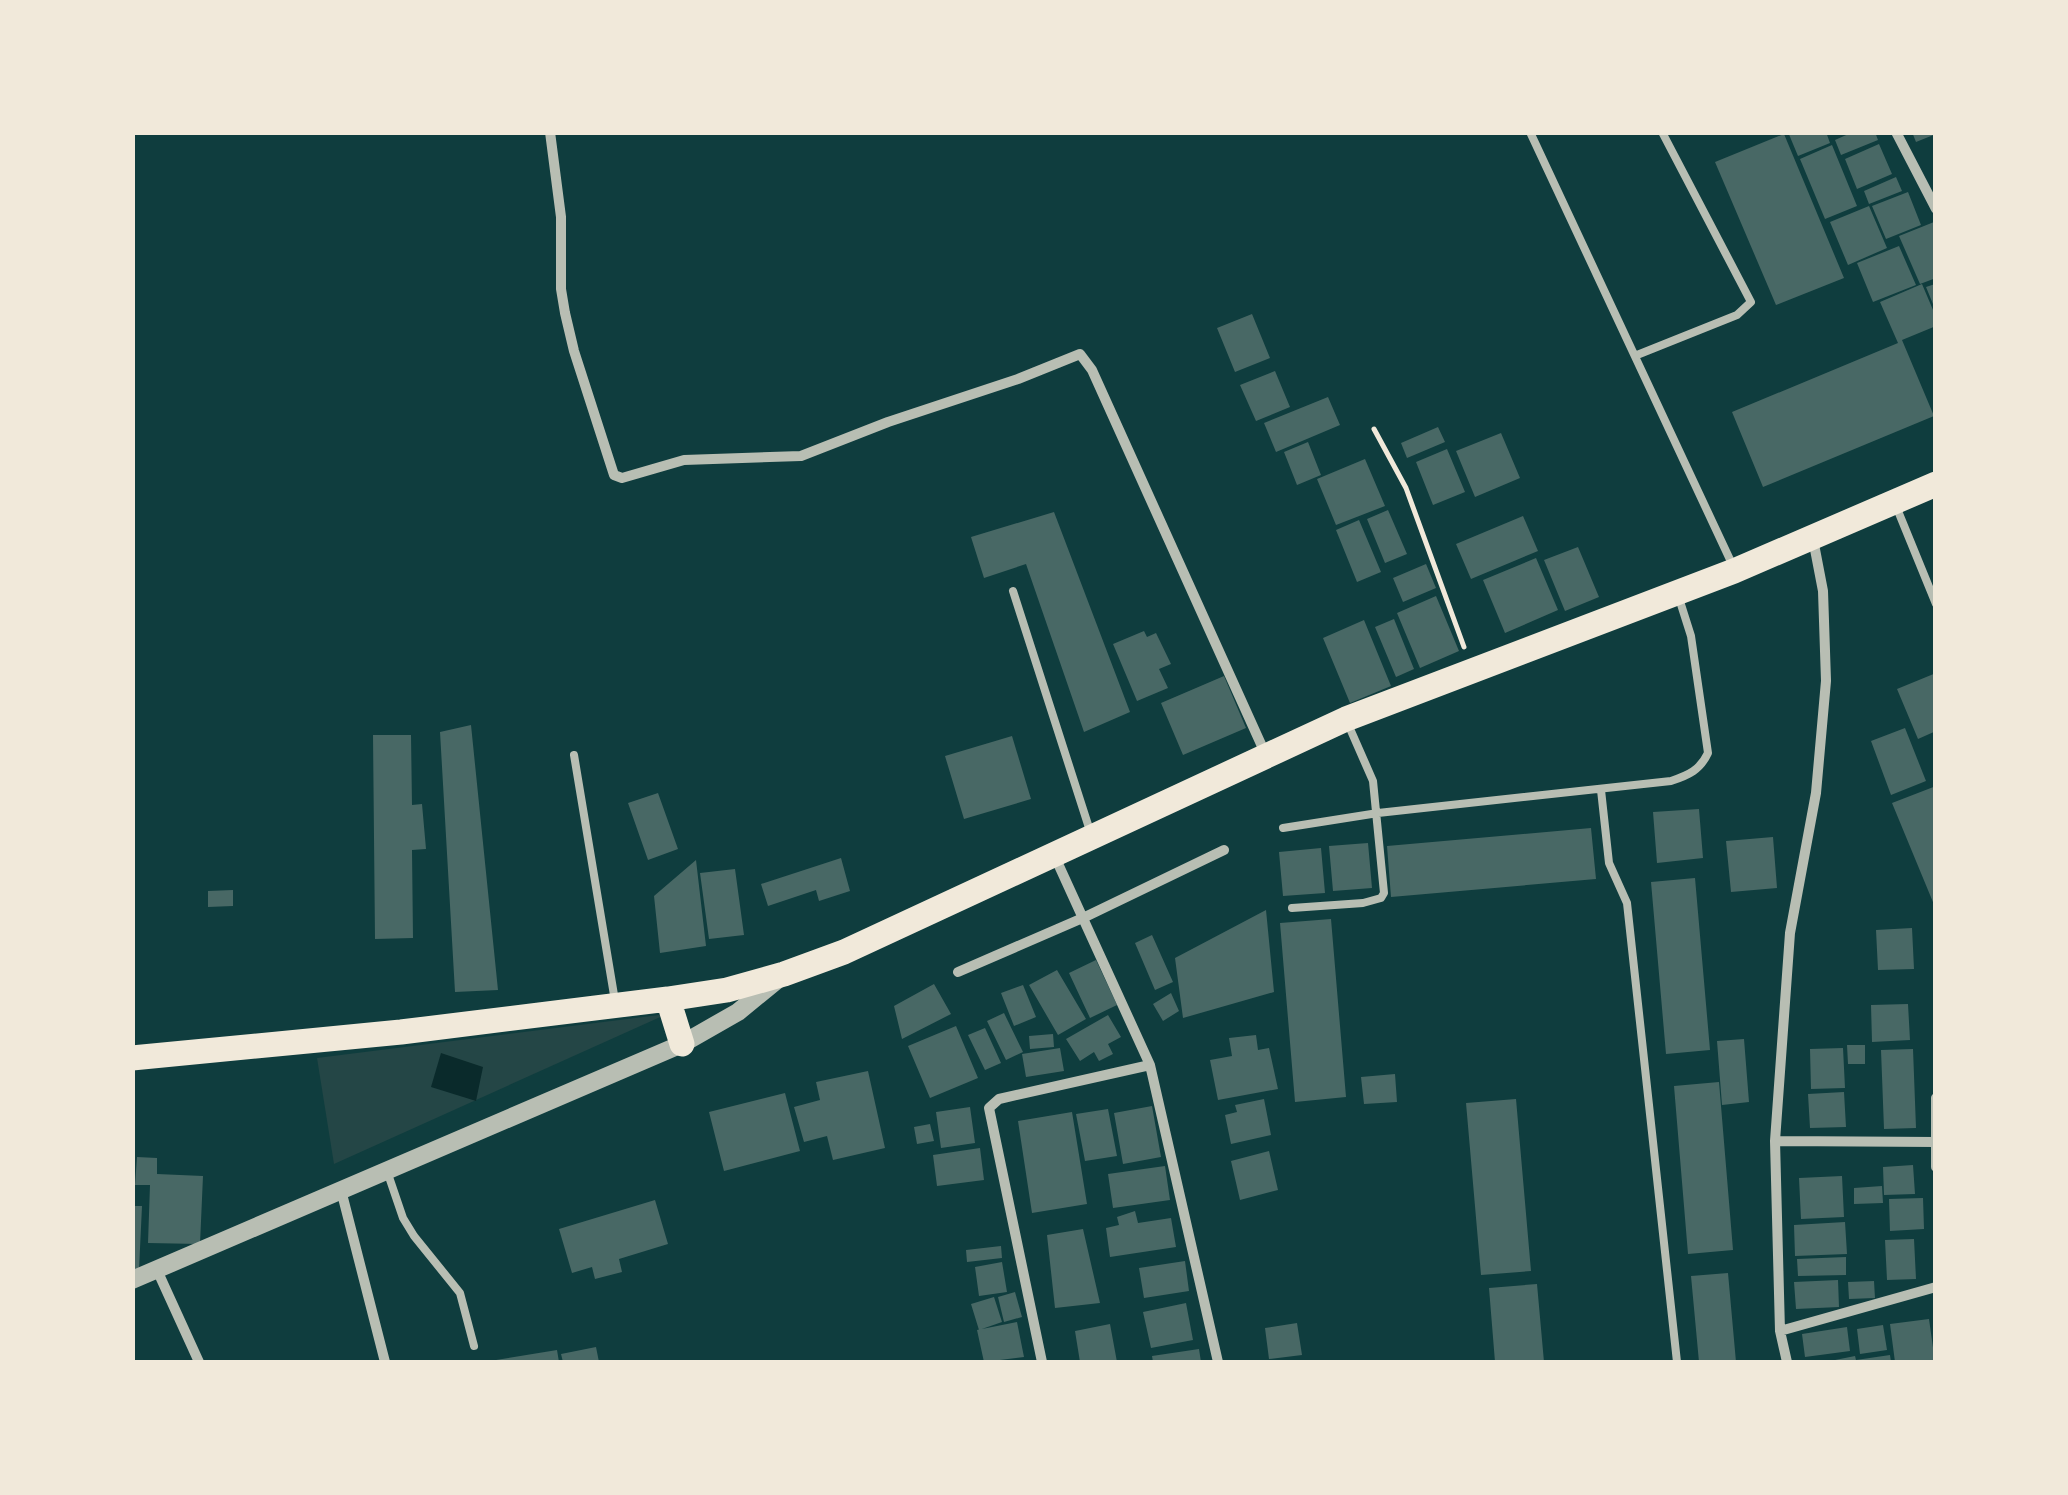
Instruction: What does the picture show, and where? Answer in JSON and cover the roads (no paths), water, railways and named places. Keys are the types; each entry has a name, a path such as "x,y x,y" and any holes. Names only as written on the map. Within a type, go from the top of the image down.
{"highway":[{"path":"132,1058 615,1006 727,990 784,974 844,952 1346,719 1472,668 1681,603 1734,570 1936,484"},
{"path":"668,999 682,1044"}],"street":[{"path":"550,132 560,217 564,313 614,474 622,478 684,460 801,456 1080,354 1092,370 1266,754"},
{"path":"1896,132 1936,209"},
{"path":"1787,1362 1780,1331 1775,1141 1790,933 1816,793 1826,682 1823,591 1813,538"},
{"path":"958,972 1224,850"},
{"path":"1053,854 1150,1065 1218,1362"},
{"path":"132,1280 682,1044 738,1012 784,974"},
{"path":"1042,1362 989,1108 999,1099 1150,1065"},
{"path":"1936,1098 1936,1168"},
{"path":"1775,1141 1935,1142"},
{"path":"341,1188 385,1362"},
{"path":"156,1270 199,1362"},
{"path":"1780,1331 1936,1287"}],"lane":[{"path":"1530,132 1734,570"},
{"path":"1636,355 1737,315 1751,302 1662,132"},
{"path":"1894,502 1936,604"},
{"path":"1013,591 1092,837"},
{"path":"1283,828 1688,776 1708,753 1690,636 1681,603"},
{"path":"1292,908 1362,903 1380,898 1385,884 1378,813 1368,766 1346,719"},
{"path":"574,755 615,1006"},
{"path":"1601,790 1609,863 1626,903 1677,1362"},
{"path":"387,1171 403,1218 460,1293 474,1346"}]}
